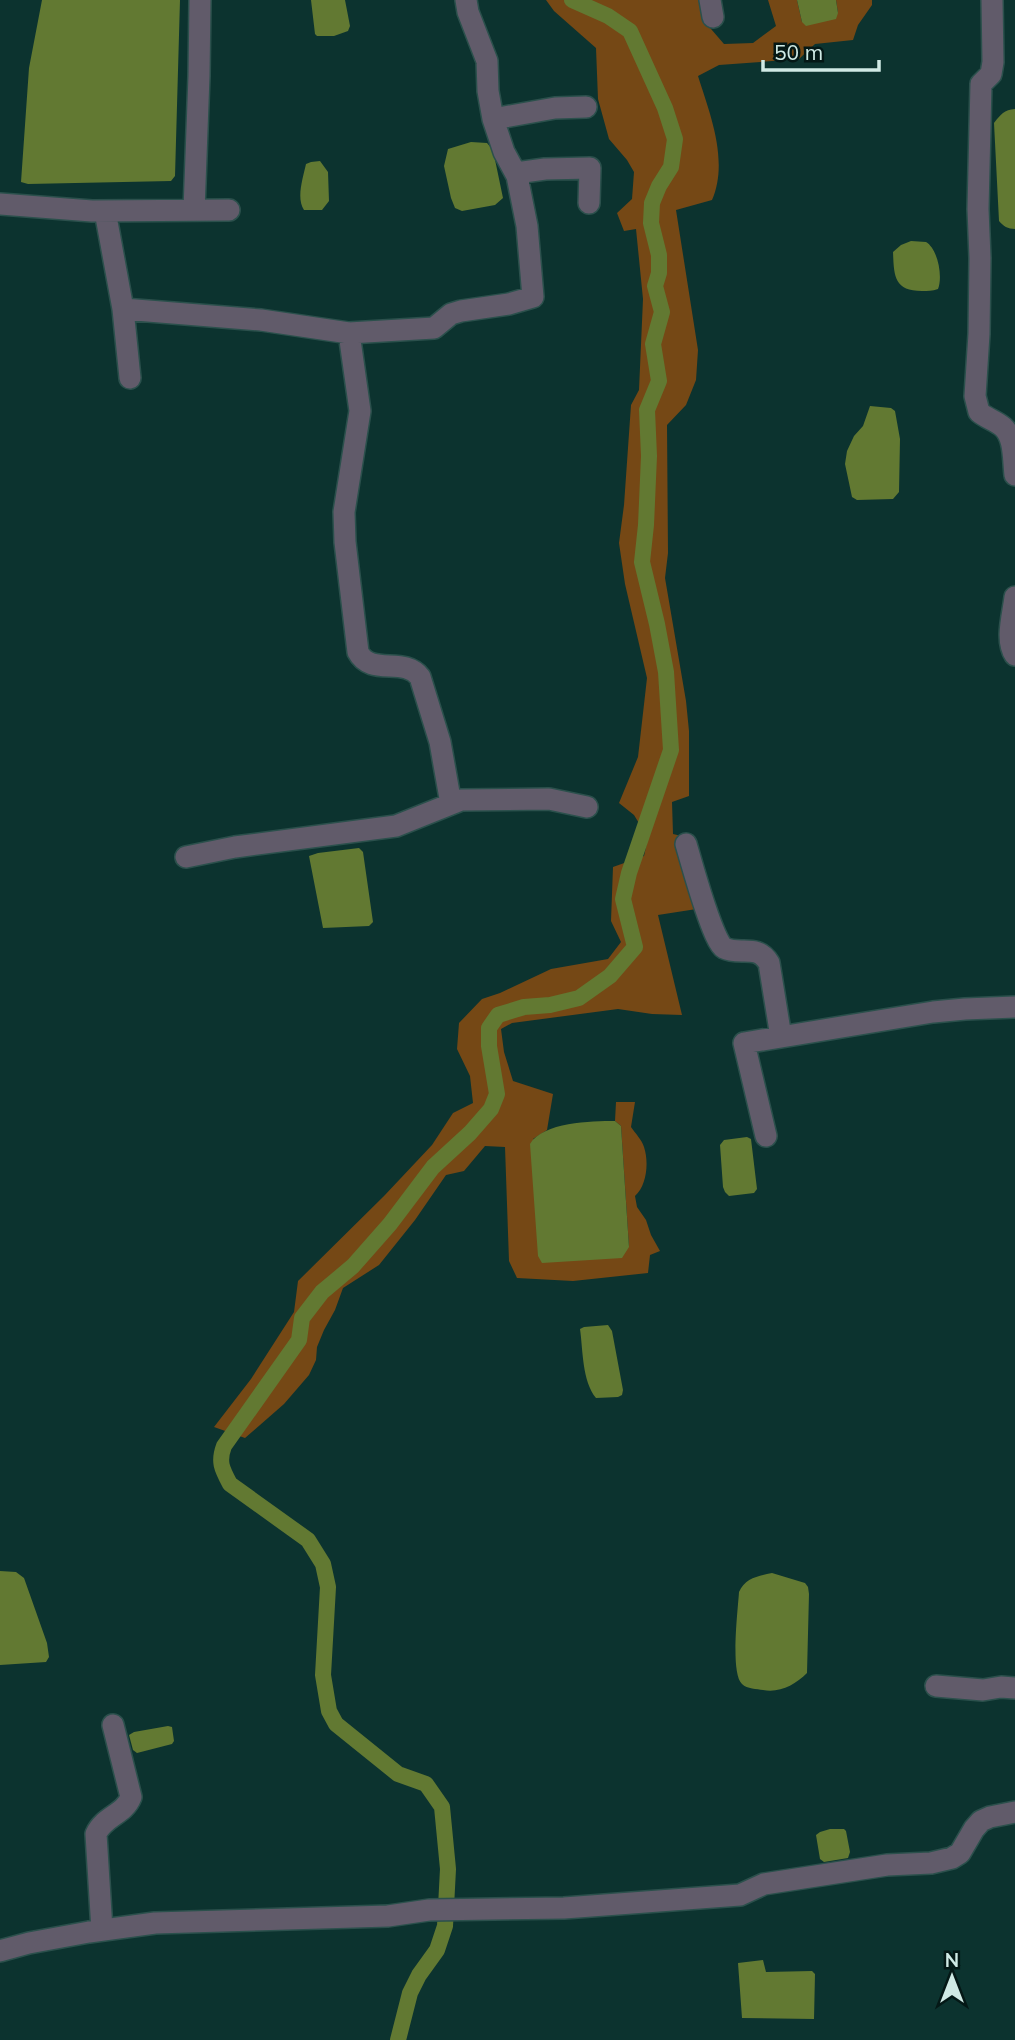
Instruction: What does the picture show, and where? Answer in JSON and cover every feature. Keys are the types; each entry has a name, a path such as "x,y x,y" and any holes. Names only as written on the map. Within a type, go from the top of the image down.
{"street":[{"path":"194,210 200,0"},
{"path":"122,309 261,320 349,333 434,328 452,314 461,311 509,304 533,297 527,226 516,173 504,152 493,118 488,91 487,61 466,0"},
{"path":"992,0 993,62 991,74 981,84 979,334 975,396 979,412 1008,433 1015,475"},
{"path":"493,118 555,108 586,107"},
{"path":"516,173 590,169 589,204"},
{"path":"0,204 105,211 229,210"},
{"path":"105,211 122,309 130,378"},
{"path":"349,333 360,411 344,512 358,652 368,664 407,668 416,671 420,677 440,742 451,804"},
{"path":"1015,597 1010,642 1015,655"},
{"path":"186,857 249,845 396,825 461,800 549,799 587,807"},
{"path":"686,844 719,943 727,949 758,952 765,956 769,963 781,1037"},
{"path":"766,1136 744,1043 933,1012 1015,1007"},
{"path":"936,1686 983,1690 1015,1688"},
{"path":"102,1930 96,1833 105,1821 119,1814 128,1805 131,1797 113,1725"},
{"path":"0,1951 29,1943 155,1923 388,1916 429,1910 564,1908 740,1895 764,1884 952,1858 960,1853 981,1821 1015,1812"}],"shaded area":[{"path":"42,0 180,0 175,176 171,181 21,182 29,68"},
{"path":"311,0 345,0 350,26 348,31 334,36 317,36"},
{"path":"546,0 699,0 705,22 724,44 753,43 776,26 768,0 797,0 802,22 838,13 836,0 872,0 872,5 858,25 853,40 815,44 799,59 719,65 698,76 716,138 719,170 712,200 676,210 698,350 696,380 686,405 667,425 668,553 665,578 689,731 689,796 672,802 673,834 690,838 703,908 658,915 682,1015 618,1009 512,1023 501,1029 504,1052 513,1081 553,1094 547,1130 533,1139 629,1247 621,1126 615,1121 616,1102 635,1102 631,1127 643,1144 647,1166 642,1186 635,1196 637,1207 660,1251 650,1255 648,1273 573,1281 517,1278 509,1261 505,1147 485,1146 464,1171 446,1175 379,1265 343,1288 317,1347 316,1360 309,1375 284,1404 245,1438 214,1427 251,1379 294,1312 298,1281 432,1145 453,1113 473,1103 470,1076 457,1049 459,1023 482,999 551,969 608,959 621,942 611,921 613,867 644,856 648,838 634,815 619,803 638,757 647,678 625,584 619,543 631,405 639,390 643,299 636,229 624,231 617,213 632,199 634,172 609,139 598,99 596,48 554,11"},
{"path":"797,0 836,0 836,19 806,26 802,22"},
{"path":"1015,109 1015,229 1006,227 999,221 994,123 1003,113"},
{"path":"471,142 487,143 493,150 503,198 495,205 462,211 455,208 451,198 444,166 448,149"},
{"path":"320,161 328,172 329,201 322,210 304,210 300,194 306,164"},
{"path":"911,241 926,242 934,251 940,271 938,289 913,290 901,285 897,280 893,252"},
{"path":"870,406 891,408 895,411 900,439 899,492 893,499 857,500 852,497 845,464 847,451 854,436 863,426"},
{"path":"359,848 363,852 373,922 369,926 323,928 309,856"},
{"path":"615,1121 621,1126 629,1247 622,1258 542,1263 538,1256 530,1144 545,1131 556,1127 581,1122"},
{"path":"747,1137 751,1139 757,1189 754,1193 729,1196 723,1187 720,1145 724,1140"},
{"path":"608,1325 612,1331 623,1390 618,1397 596,1398 588,1383 580,1329"},
{"path":"0,1571 16,1572 24,1578 47,1643 49,1657 46,1662 0,1665"},
{"path":"772,1573 805,1583 808,1587 807,1673 787,1687 769,1691 749,1688 738,1678 736,1640 739,1592 748,1581"},
{"path":"172,1727 172,1744 137,1753 133,1750 129,1735"},
{"path":"830,1829 846,1831 850,1852 848,1858 824,1862 820,1859 816,1835"},
{"path":"763,1960 766,1972 812,1971 815,1974 814,2019 742,2018 738,1963"}],"waterway":[{"path":"398,2040 410,1993 437,1950 445,1926 448,1869 442,1807 426,1784 398,1774 336,1724 329,1711 323,1675 328,1587 323,1564 308,1540 230,1484 223,1470 221,1457 224,1446 299,1340 302,1318 322,1292 353,1266 390,1224 433,1167 470,1133 491,1109 497,1094 489,1046 489,1028 498,1015 524,1007 550,1005 579,998 610,976 635,947 623,899 629,873 671,750 666,672 642,562 649,456 647,410 659,381 653,344 662,312 655,286 659,273 659,255 651,223 652,203 671,167 675,139 665,108 630,31 608,16 572,0"}]}
